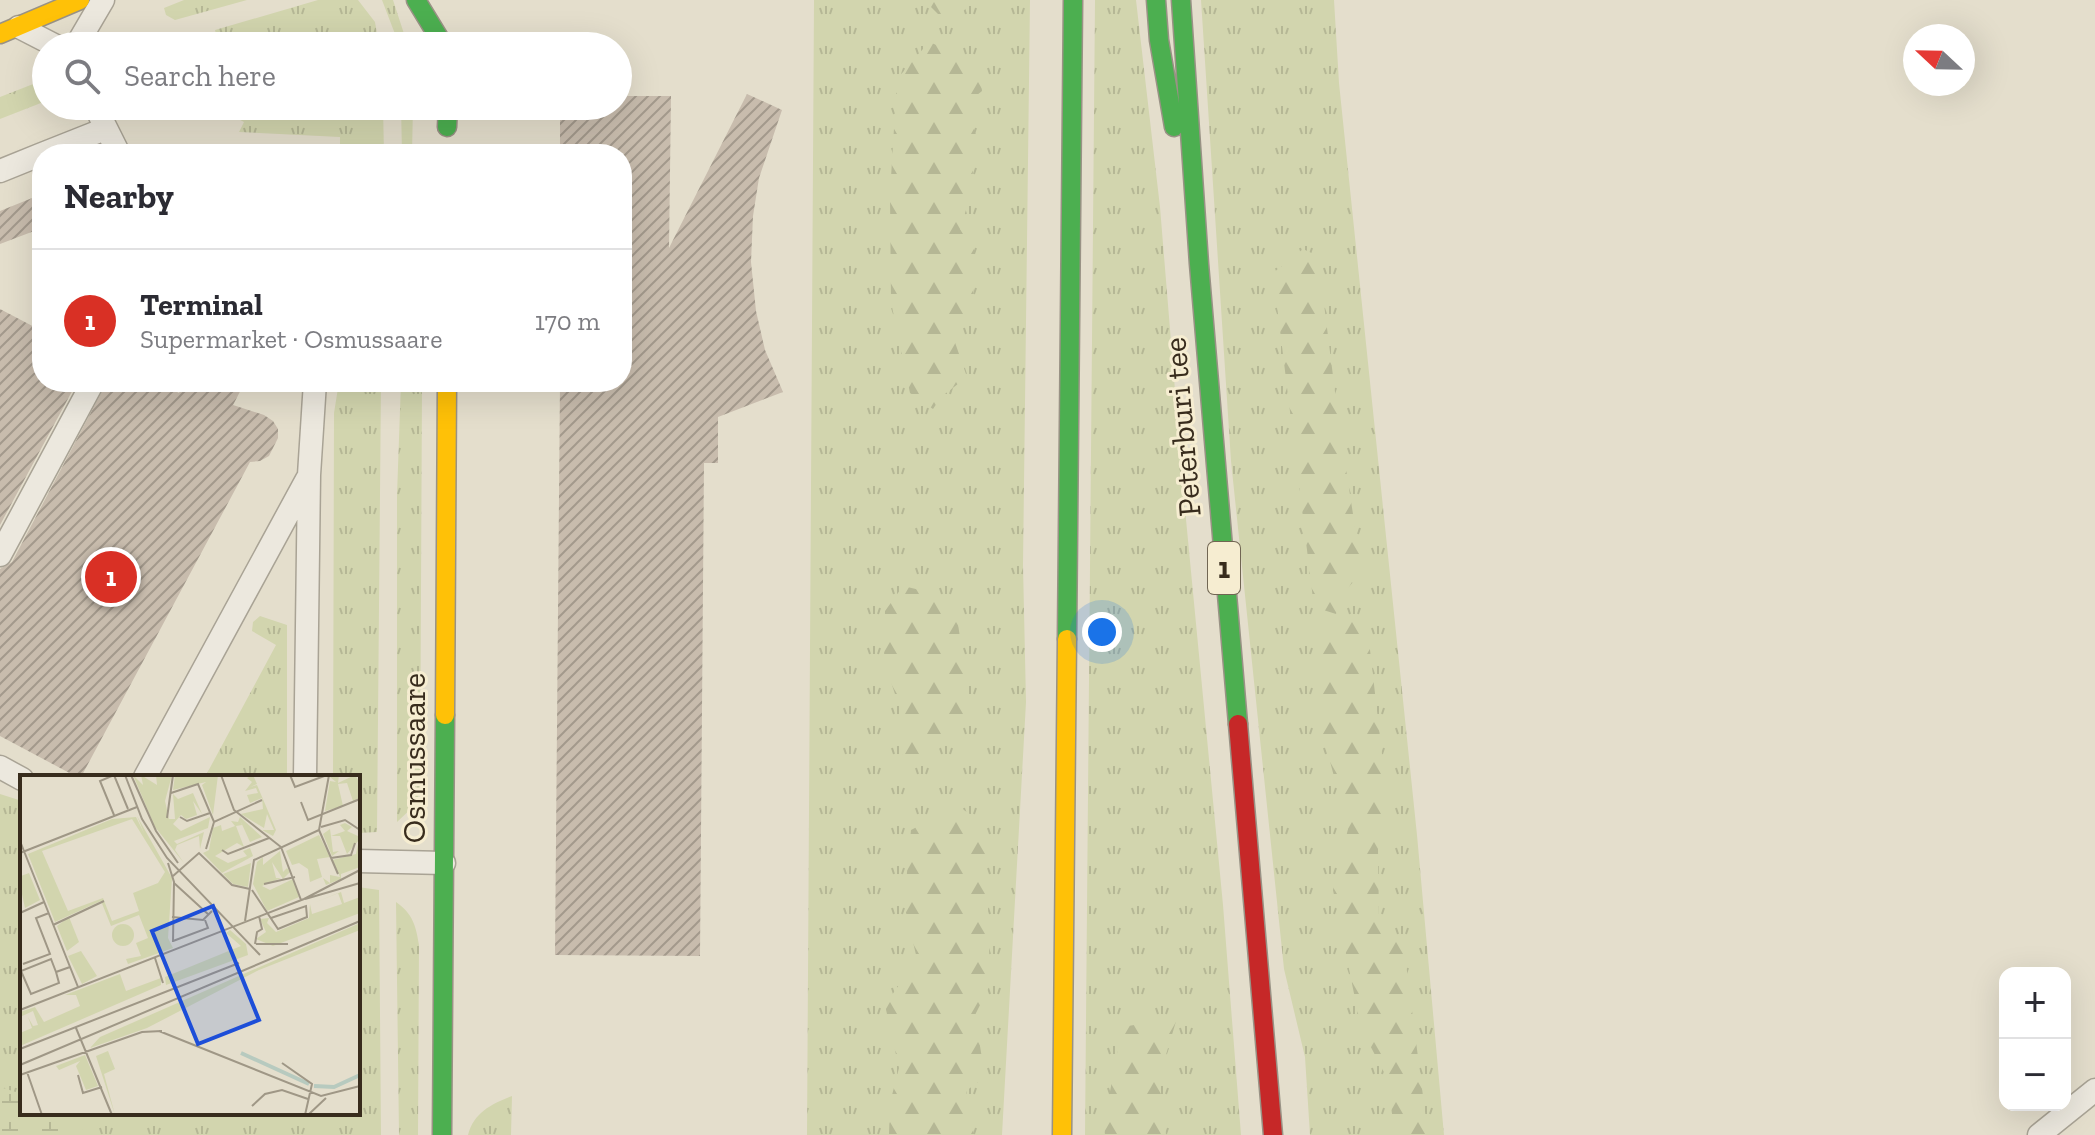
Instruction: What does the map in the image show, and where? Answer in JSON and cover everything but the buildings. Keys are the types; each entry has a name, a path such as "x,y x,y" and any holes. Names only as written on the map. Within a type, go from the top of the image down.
{"main road":[{"path":"9,30 80,0"},
{"path":"416,0 437,32"},
{"path":"1062,1135 1073,0"},
{"path":"1156,0 1159,40 1199,264"},
{"name":"Peterburi tee","path":"1181,0 1199,264 1273,1135"},
{"path":"447,32 449,15"},
{"path":"447,120 447,127"},
{"name":"Osmussaare","path":"442,1135 447,392"}],"lane":[{"path":"84,32 103,0"},
{"path":"9,30 32,38"},
{"path":"101,120 113,144"},
{"path":"67,144 105,129"},
{"path":"0,171 32,158"},
{"path":"0,555 88,392"},
{"path":"305,775 309,475 314,392"},
{"path":"146,775 309,475"},
{"path":"0,767 20,778"},
{"path":"360,861 444,863"},
{"path":"1051,1135 1064,1064"},
{"path":"2039,1135 2095,1091"},
{"path":"2055,1135 2095,1091"}],"green space":[{"path":"184,0 247,0 175,20 166,15 164,8"},
{"path":"318,0 358,0 375,22 377,32 216,32"},
{"path":"382,0 393,0 403,32 394,32"},
{"path":"814,0 1030,0 1023,565 1026,702 1002,1135 807,1135"},
{"path":"924,0 976,0 962,12 941,17"},
{"path":"1095,0 1136,0 1160,207 1241,1135 1085,1135"},
{"path":"1201,0 1334,0 1339,83 1417,835 1444,1135 1310,1135 1305,1057 1284,969 1231,461"},
{"path":"929,42 979,62 982,91 966,104 976,135 971,194 960,229 975,251 973,298 964,315 950,328 967,377 941,397 933,409 910,393 891,302 890,194 897,79"},
{"path":"32,84 32,106 0,119 0,97"},
{"path":"240,120 383,120 384,144 340,144 340,137 239,132 244,122"},
{"path":"401,120 413,120 412,144 402,144"},
{"path":"1303,249 1318,256 1362,572 1346,590 1336,614 1314,607 1273,273"},
{"path":"337,392 381,392 377,832 360,833 360,775 333,775 334,413"},
{"path":"401,392 422,392 420,792 414,806 397,822 397,495"},
{"path":"903,586 954,598 972,716 955,723 931,762 900,754 900,709 884,661 885,611"},
{"path":"1366,615 1390,824 1378,849 1379,921 1404,948 1428,1135 1395,1135 1387,1078 1361,1028 1333,890 1348,829 1323,735 1321,623"},
{"path":"260,616 287,625 287,775 206,775 276,645 252,631 253,622"},
{"path":"0,794 20,800 20,1115 360,1115 360,887 379,890 381,1135 0,1135"},
{"path":"958,806 986,825 990,985 975,1015 985,1077 966,1091 974,1135 889,1135 890,1103 899,1068 885,1005 917,959 904,904 911,830"},
{"path":"396,902 413,921 419,945 418,1135 399,1135"},
{"path":"1177,1018 1159,1078 1166,1135 1105,1135 1104,1124 1122,1027"},
{"path":"0,1087 20,1093 20,1115 85,1115 81,1135 0,1135"},
{"path":"512,1096 511,1135 468,1135 479,1115"}],"traffic: fast":[{"path":"416,0 435,32"},
{"path":"1067,639 1073,0"},
{"path":"1156,0 1159,40 1174,127"},
{"path":"1181,0 1199,264 1238,724"},
{"path":"447,120 447,127"},
{"path":"442,1135 445,715"}],"traffic: slow":[{"path":"0,34 80,0"},
{"path":"445,715 447,392"},
{"path":"1062,1135 1067,639"}],"traffic: jam":[{"path":"1238,724 1273,1135"}],"place":[{"name":"Terminal","path":"111,577"}]}
